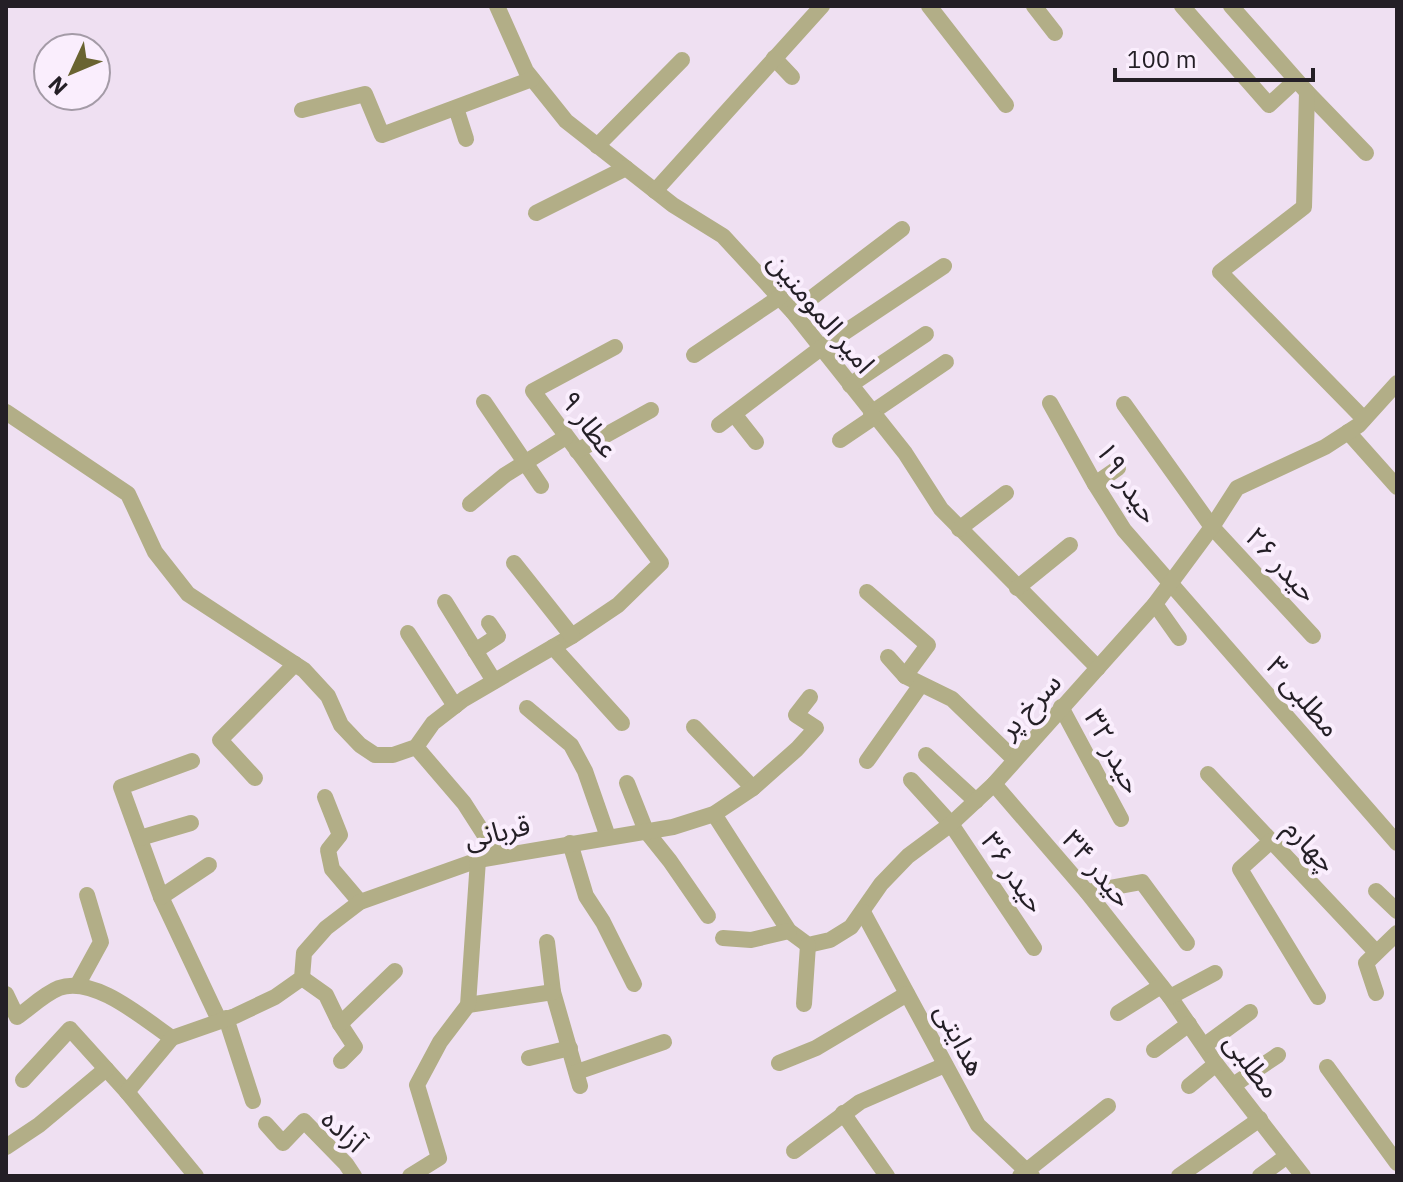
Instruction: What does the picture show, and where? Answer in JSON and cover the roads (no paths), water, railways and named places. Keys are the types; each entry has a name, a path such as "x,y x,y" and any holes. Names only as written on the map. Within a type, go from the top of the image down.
{"street":[{"name":"امیر المومنین","path":"497,6 526,71 566,121 655,191 723,236 793,312 905,453 941,509 1098,668"},
{"path":"655,191 822,6"},
{"path":"929,6 1006,105"},
{"path":"1034,6 1055,33"},
{"path":"1182,6 1269,105 1301,86"},
{"path":"1231,6 1301,86 1366,153"},
{"path":"774,58 792,77"},
{"path":"597,146 682,60"},
{"path":"302,110 365,94 382,135 532,79"},
{"path":"1301,86 1304,207 1220,272 1364,419"},
{"path":"456,108 466,139"},
{"path":"536,213 626,168"},
{"path":"793,312 902,229"},
{"path":"719,425 821,348 944,266"},
{"path":"694,355 780,297"},
{"path":"850,385 926,334"},
{"name":"عطار ۹","path":"572,636 618,605 661,563 533,391 615,347"},
{"path":"840,440 946,362"},
{"name":"سرخ پر","path":"808,945 830,940 851,927 881,884 908,856 951,824 994,784 1155,604 1237,488 1325,447 1393,394"},
{"path":"484,402 541,486"},
{"name":"حیدر ۱۹","path":"1050,403 1124,530 1171,583"},
{"name":"حیدر ۲۶","path":"1124,404 1212,527 1313,636"},
{"path":"577,451 651,410"},
{"path":"6,412 118,486 133,502 155,552 188,594 304,670 328,696 341,725 360,745 375,755 393,755 416,747 433,723 455,706 572,636 514,563"},
{"path":"734,414 756,442"},
{"path":"1348,432 1397,487"},
{"path":"470,504 505,475 566,437"},
{"path":"1095,484 1118,468"},
{"path":"959,529 1006,493"},
{"path":"1017,588 1070,545"},
{"name":"مطلبی ۳","path":"1171,583 1397,843"},
{"path":"867,592 928,645 905,676"},
{"path":"445,602 494,681"},
{"path":"1155,604 1179,638"},
{"path":"475,651 498,636 489,623"},
{"path":"408,633 455,706"},
{"path":"553,647 622,723"},
{"path":"888,657 905,676 920,686 952,699 1014,759"},
{"path":"255,778 220,740 295,664"},
{"path":"867,761 920,686"},
{"name":"قربانی","path":"302,978 304,953 326,928 360,902 478,860 673,827 714,814 753,788 816,728 796,715 810,697"},
{"name":"حیدر ۳۲","path":"1061,707 1121,819"},
{"path":"527,708 571,745 585,771 608,837"},
{"path":"694,727 753,788"},
{"path":"416,747 464,803 498,856"},
{"path":"926,755 976,801"},
{"path":"192,761 121,787 161,897 222,1019 253,1101"},
{"name":"چهارم","path":"1208,774 1376,952"},
{"name":"حیدر ۳۶","path":"911,780 951,824 1034,948"},
{"path":"627,783 646,831 708,916"},
{"name":"حیدر ۳۴","path":"994,784 1087,892 1166,992"},
{"path":"325,797 340,835 328,850 332,869 360,902"},
{"path":"714,814 789,931 808,945 804,1004"},
{"path":"140,838 191,823"},
{"path":"1271,841 1240,869 1318,997"},
{"path":"570,843 586,896 603,922 634,984"},
{"path":"410,1176 439,1158 417,1085 440,1042 468,1005 478,860"},
{"path":"161,897 209,865"},
{"path":"1087,892 1142,882 1187,943"},
{"path":"1376,891 1397,911"},
{"path":"78,984 101,942 87,895"},
{"name":"هدایتی","path":"863,912 978,1125 1026,1174"},
{"path":"723,938 751,940 789,931"},
{"path":"1376,993 1366,963 1397,933"},
{"path":"547,942 553,992 578,1079 664,1042"},
{"path":"340,1024 395,971"},
{"path":"1118,1013 1215,973"},
{"path":"127,1092 172,1038 275,997 302,978 326,995 355,1047 341,1061"},
{"path":"6,994 17,1017 58,989 78,984 112,998 172,1038"},
{"path":"468,1005 553,992"},
{"name":"مطلبی","path":"1166,992 1216,1064 1235,1084 1303,1176"},
{"path":"779,1063 816,1048 907,994"},
{"path":"1205,1045 1250,1012"},
{"path":"1154,1050 1189,1024"},
{"path":"23,1080 70,1029 196,1176"},
{"path":"529,1058 570,1048"},
{"path":"1235,1084 1278,1055"},
{"path":"1189,1086 1216,1064"},
{"path":"794,1151 860,1102 945,1065"},
{"path":"1327,1067 1397,1163"},
{"path":"6,1147 39,1125 106,1069"},
{"path":"1026,1174 1108,1106"},
{"path":"843,1113 887,1176"},
{"path":"1179,1176 1260,1119"},
{"name":"آزاده","path":"266,1124 283,1143 304,1121 354,1176"},
{"path":"1260,1176 1287,1156"}]}
